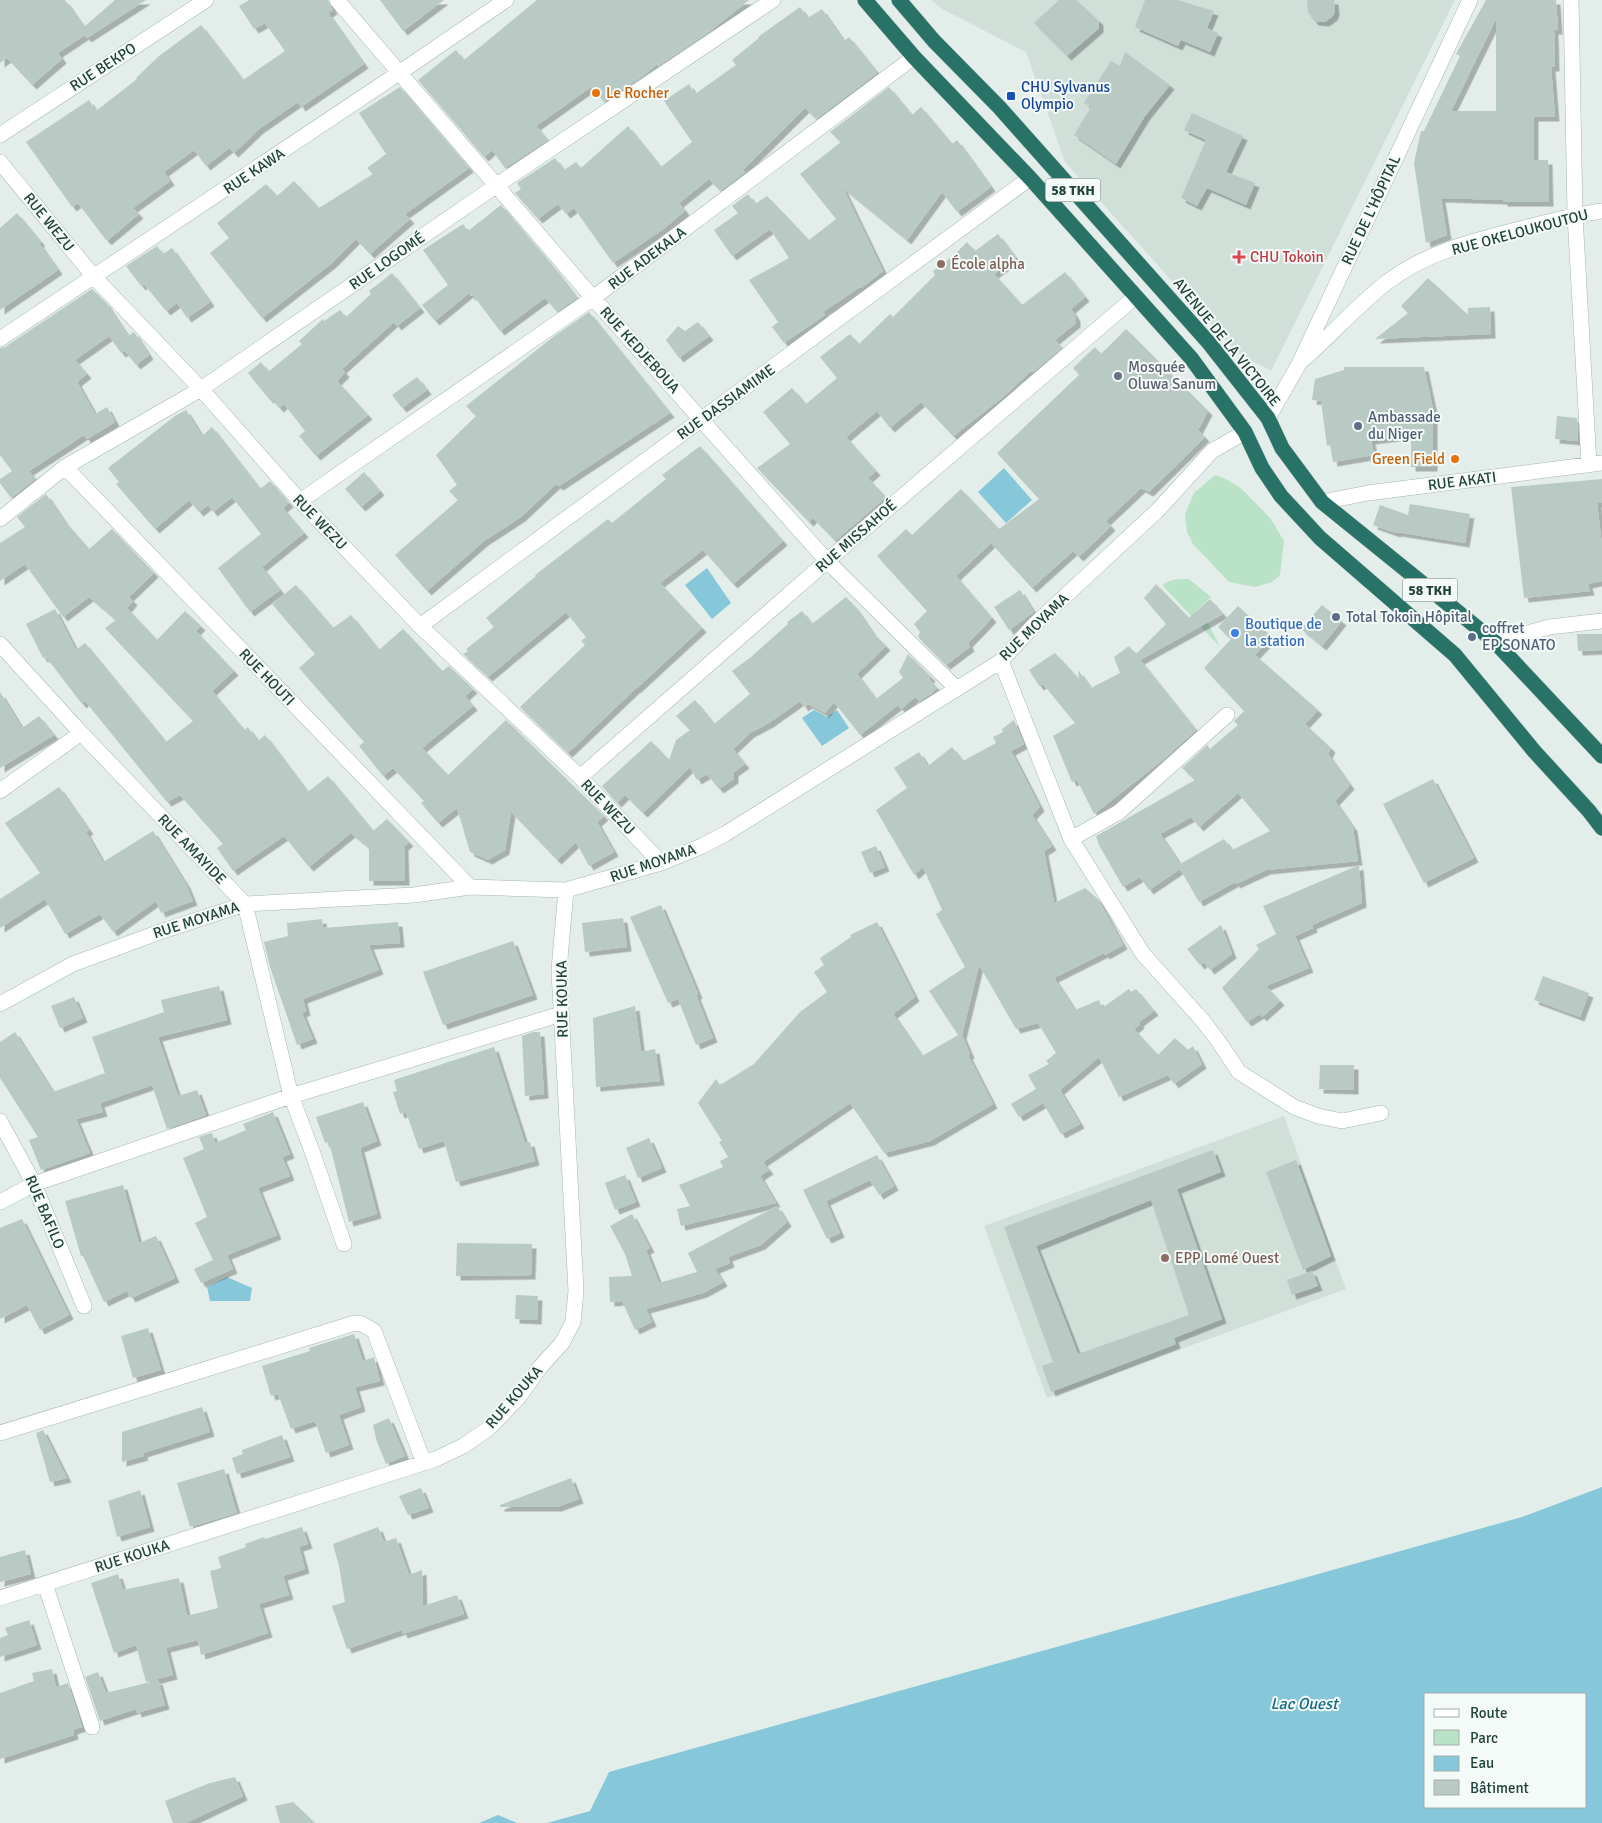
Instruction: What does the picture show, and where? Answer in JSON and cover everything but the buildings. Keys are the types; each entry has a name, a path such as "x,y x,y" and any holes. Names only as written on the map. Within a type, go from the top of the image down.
{"highway":[{"name":"58 TKH","path":"866,0 914,57 1030,178 1191,358 1245,432 1262,468 1281,496 1320,538 1455,655 1534,751 1589,811 1602,828"},
{"name":"AVENUE DE LA VICTOIRE","path":"898,0 934,41 999,106 1209,343 1268,418 1282,448 1322,502 1494,642 1602,756"},
{"path":"914,57 934,41"},
{"path":"1245,432 1268,418"}],"street":[{"name":"RUE BEKPO","path":"0,134 206,0"},
{"name":"RUE KEDJEBOUA","path":"338,0 594,298 827,561 956,688"},
{"name":"RUE KAWA","path":"0,339 506,0"},
{"name":"RUE LOGOMÉ","path":"0,519 65,467 201,389 497,185 773,0"},
{"name":"RUE DE L'HÔPITAL","path":"1268,418 1299,364 1470,0"},
{"path":"1571,0 1575,215 1595,464"},
{"name":"RUE ADEKALA","path":"300,501 594,298 914,57"},
{"name":"RUE WEZU","path":"0,162 94,277 201,389 300,501 420,626 580,777 662,863"},
{"name":"RUE DASSIAMIME","path":"420,626 1030,178"},
{"name":"RUE OKELOUKOUTOU","path":"1299,364 1386,283 1412,266 1447,250 1473,241 1575,215 1602,211"},
{"name":"RUE MISSAHOÉ","path":"580,777 1135,296"},
{"name":"RUE MOYAMA","path":"0,1004 73,964 157,933 245,904 414,895 470,886 566,890 662,863 702,846 725,834 1001,661 1035,624 1157,512 1212,452 1245,432"},
{"name":"RUE AKATI","path":"1322,502 1368,493 1595,464"},
{"name":"RUE HOUTI","path":"65,467 470,886"},
{"path":"1494,642 1549,626 1602,621"},
{"name":"RUE AMAYIDE","path":"0,644 81,733 245,904"},
{"path":"1001,661 1070,839 1143,954 1203,1021 1239,1072 1294,1107 1318,1116 1342,1120 1382,1113"},
{"path":"1070,839 1119,812 1227,715"},
{"path":"0,791 81,733"},
{"name":"RUE KOUKA","path":"0,1598 436,1459 463,1446 488,1429 518,1398 541,1366 562,1344 573,1322 576,1292 559,970 566,890"},
{"path":"245,904 291,1096 344,1244"},
{"path":"0,1202 34,1184 291,1096 561,1014"},
{"name":"RUE BAFILO","path":"0,1121 34,1184 84,1306"},
{"path":"0,1433 355,1323 362,1324 374,1331 424,1463"},
{"path":"44,1584 92,1726"}],"shaded area":[{"name":"CHU Tokoin","path":"931,0 1455,0 1271,371 1236,352 1065,162 1026,52 942,9"},
{"name":"EPP Lomé Ouest","path":"1284,1116 1346,1289 1047,1398 984,1226"}],"green space":[{"path":"1215,475 1226,479 1242,489 1271,519 1284,541 1280,575 1272,582 1255,587 1229,582 1193,544 1187,532 1185,514 1194,493"},
{"path":"1181,579 1189,579 1211,597 1197,610 1208,623 1220,647 1164,587 1163,584"}],"water":[{"path":"1004,468 1032,500 1006,523 978,492"},
{"path":"707,568 731,603 712,619 685,585"},
{"path":"814,710 827,717 837,710 849,728 822,746 802,718"},
{"path":"227,1277 252,1288 250,1301 210,1301 207,1287"},
{"name":"Lac Ouest","path":"1602,1487 1602,1823 547,1823 590,1811 609,1772 1522,1517"},
{"path":"498,1815 517,1823 479,1823"}],"place":[{"name":"Le Rocher","path":"596,93"},
{"name":"CHU Sylvanus Olympio","path":"1011,96"},
{"name":"CHU Tokoin","path":"1239,257"},
{"name":"École alpha","path":"941,264"},
{"name":"Mosquée Oluwa Sanum","path":"1118,376"},
{"name":"Ambassade du Niger","path":"1358,426"},
{"name":"Green Field","path":"1455,459"},
{"name":"Total Tokoin Hôpital","path":"1336,617"},
{"name":"Boutique de la station","path":"1235,633"},
{"name":"coffret EP SONATO","path":"1472,637"},
{"name":"EPP Lomé Ouest","path":"1165,1258"}]}
